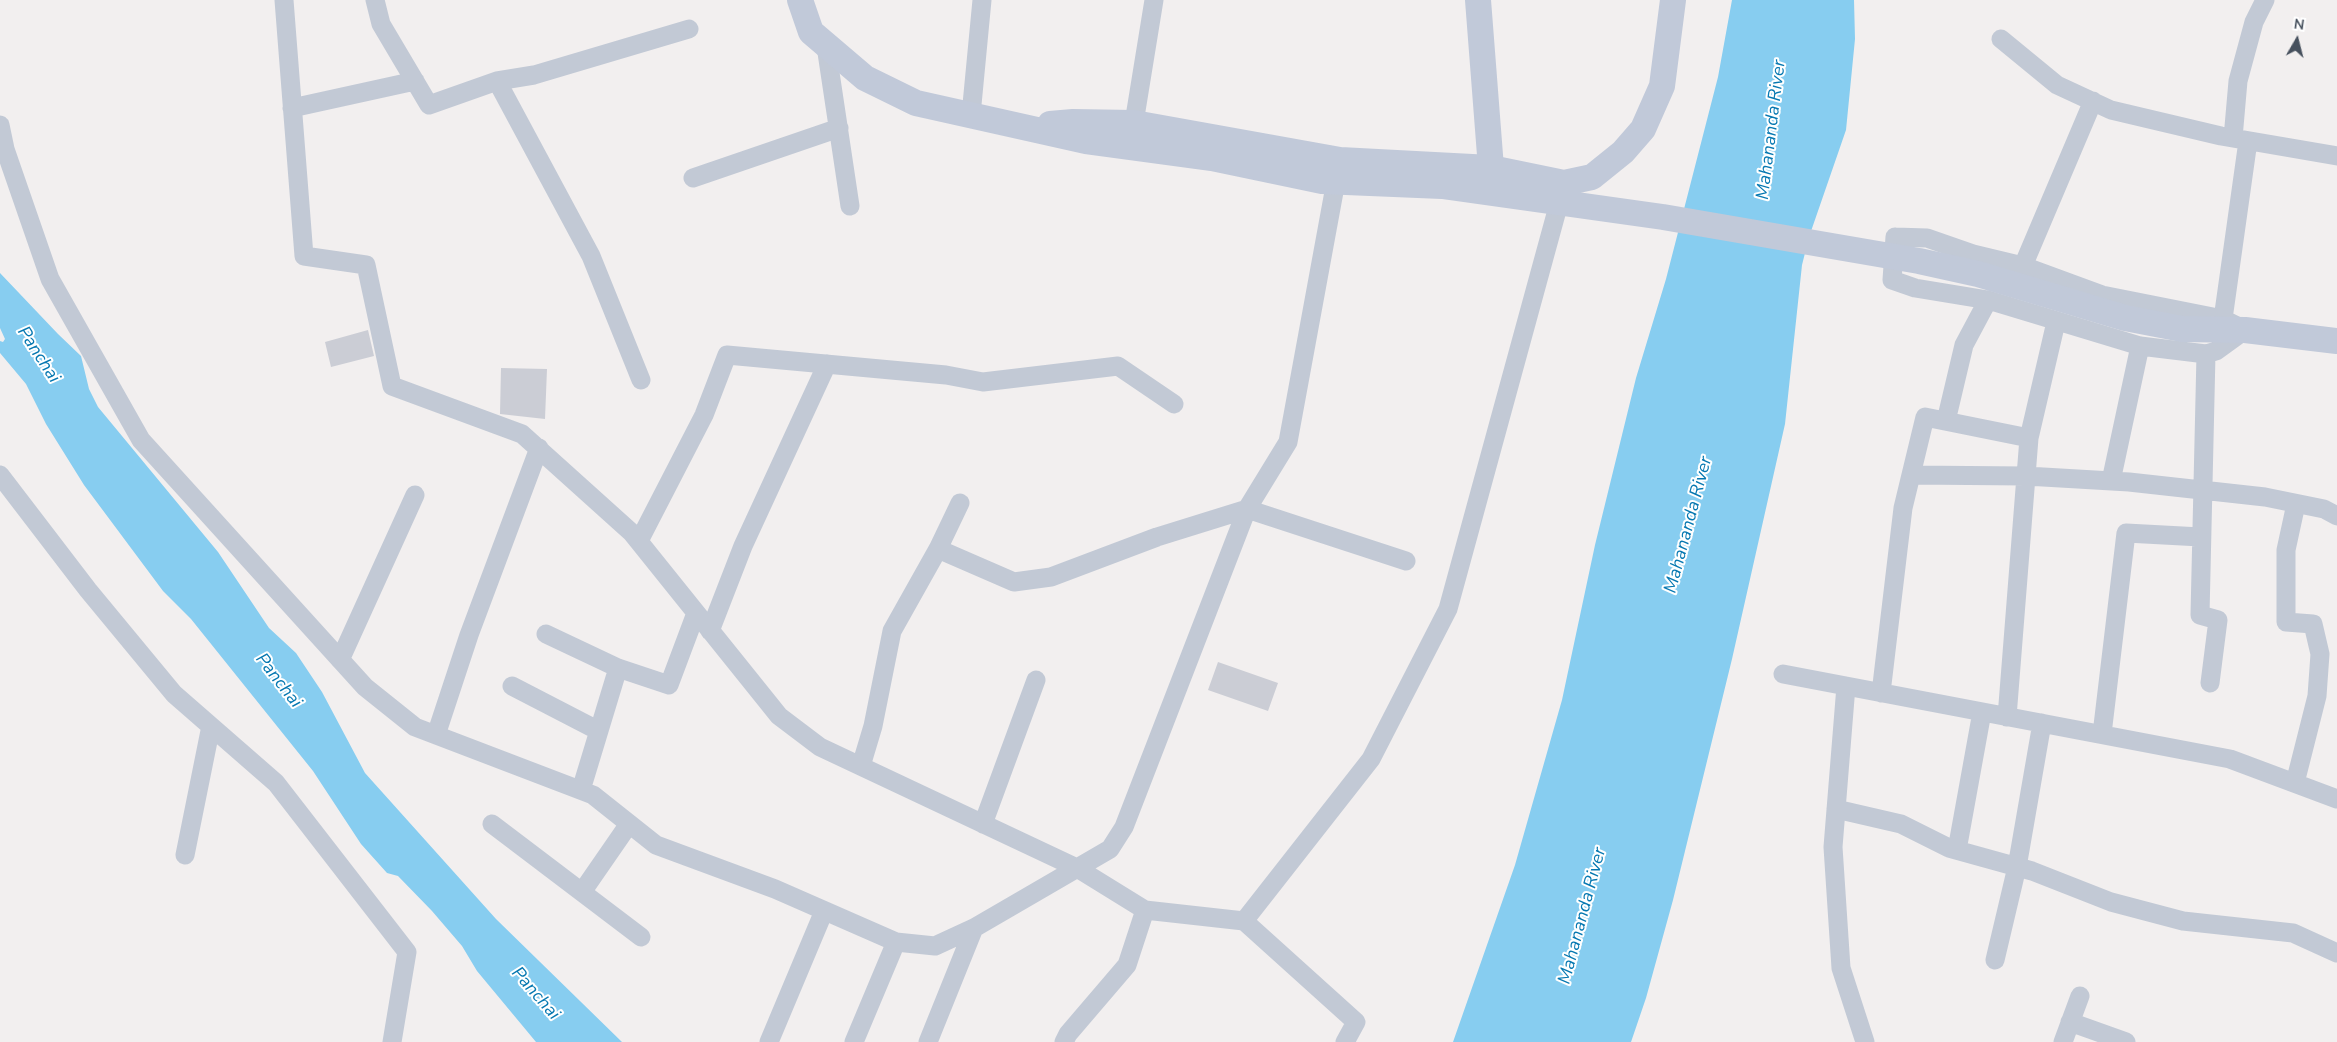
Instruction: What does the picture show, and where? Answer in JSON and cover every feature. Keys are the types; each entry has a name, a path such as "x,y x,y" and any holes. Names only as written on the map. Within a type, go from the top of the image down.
{"street":[{"path":"284,0 304,256 366,265 392,386 522,434 539,448 639,541 779,716 820,747 1077,868 1145,910 1244,921 1356,1022 1345,1042"},
{"path":"375,0 381,24 429,105 497,80 534,75 689,29"},
{"path":"800,0 811,32 826,46 865,78 916,103 1086,141 1212,158 1322,181 1442,186 1663,217 1919,261 1978,274 2125,318 2182,329 2234,324"},
{"path":"971,115 982,0"},
{"path":"1134,123 1154,0"},
{"path":"1478,0 1492,168"},
{"path":"1024,127 1073,122 1134,123 1340,160 1492,168 1564,183 1592,177 1623,152 1643,129 1662,86 1673,0"},
{"path":"2265,0 2254,22 2238,80 2241,139 2234,324 2216,350 2206,354 2140,346 1988,300 1915,288 1892,280 1895,237 1927,238 1973,254 2022,266 2102,295 2234,324 2337,341"},
{"path":"2001,39 2057,85 2111,110 2241,139 2337,156"},
{"path":"826,46 850,206"},
{"path":"497,80 591,256 641,380"},
{"path":"292,108 416,81"},
{"path":"2022,266 2093,102"},
{"path":"0,125 5,150 50,279 140,440 365,687 415,727 593,795 656,845 774,889 896,942 935,946 974,928 1110,849 1124,827 1248,509 1288,442 1340,160"},
{"path":"693,178 839,128"},
{"path":"1244,921 1371,759 1448,609 1564,183"},
{"path":"1946,421 1964,345 1988,300"},
{"path":"2007,716 2029,438 2056,322"},
{"path":"2111,481 2140,346"},
{"path":"2206,354 2200,616 2218,620 2210,683"},
{"path":"639,541 704,415 727,355 946,375 983,382 1118,366 1174,404"},
{"path":"710,631 743,546 827,364"},
{"path":"1881,693 1903,508 1925,417 2029,438"},
{"path":"436,735 469,635 539,448"},
{"path":"0,475 88,590 168,687 276,783 406,952 392,1042"},
{"path":"1911,475 2026,476 2111,481 2265,497 2324,509 2337,516"},
{"path":"340,660 415,495"},
{"path":"861,766 873,726 892,631 938,549 960,503"},
{"path":"2295,783 2316,696 2320,654 2313,624 2286,622 2286,550 2296,504"},
{"path":"938,549 1014,582 1051,577 1158,537 1248,509 1406,561"},
{"path":"2102,734 2126,533 2201,537"},
{"path":"546,634 618,668 669,685 696,613"},
{"path":"581,790 618,668"},
{"path":"1783,674 2230,758 2337,799"},
{"path":"983,824 1036,680"},
{"path":"512,686 599,731"},
{"path":"1846,686 1833,847 1841,968 1865,1042"},
{"path":"1957,850 1982,712"},
{"path":"1995,960 2017,867 2042,723"},
{"path":"185,855 211,726"},
{"path":"1836,809 1900,824 1957,850 2017,867 2111,902 2183,921 2293,933 2337,953"},
{"path":"492,824 641,937"},
{"path":"582,892 629,824"},
{"path":"1064,1042 1068,1034 1127,965 1145,910"},
{"path":"769,1042 824,911"},
{"path":"928,1042 974,928"},
{"path":"854,1042 896,942"},
{"path":"2063,1042 2080,996"},
{"path":"2070,1022 2126,1042"}],"water":[{"name":"Mahananda River","path":"1732,0 1854,0 1855,39 1846,130 1809,237 1802,265 1785,424 1732,659 1673,900 1646,998 1631,1042 1453,1042 1515,865 1562,700 1595,545 1636,378 1666,279 1718,77"},
{"name":"Panchai","path":"0,273 81,356 89,389 98,407 218,552 269,628 296,653 322,692 365,773 496,919 622,1042 536,1042 477,971 462,946 432,911 398,876 387,873 361,844 313,771 191,619 163,591 84,485 46,424 26,384 0,353 0,341 3,342 5,339 0,328"}],"building":[{"path":"368,330 374,356 331,367 325,342"},
{"path":"501,368 547,369 545,419 500,414"},
{"path":"1218,662 1278,683 1268,711 1208,690"}]}
